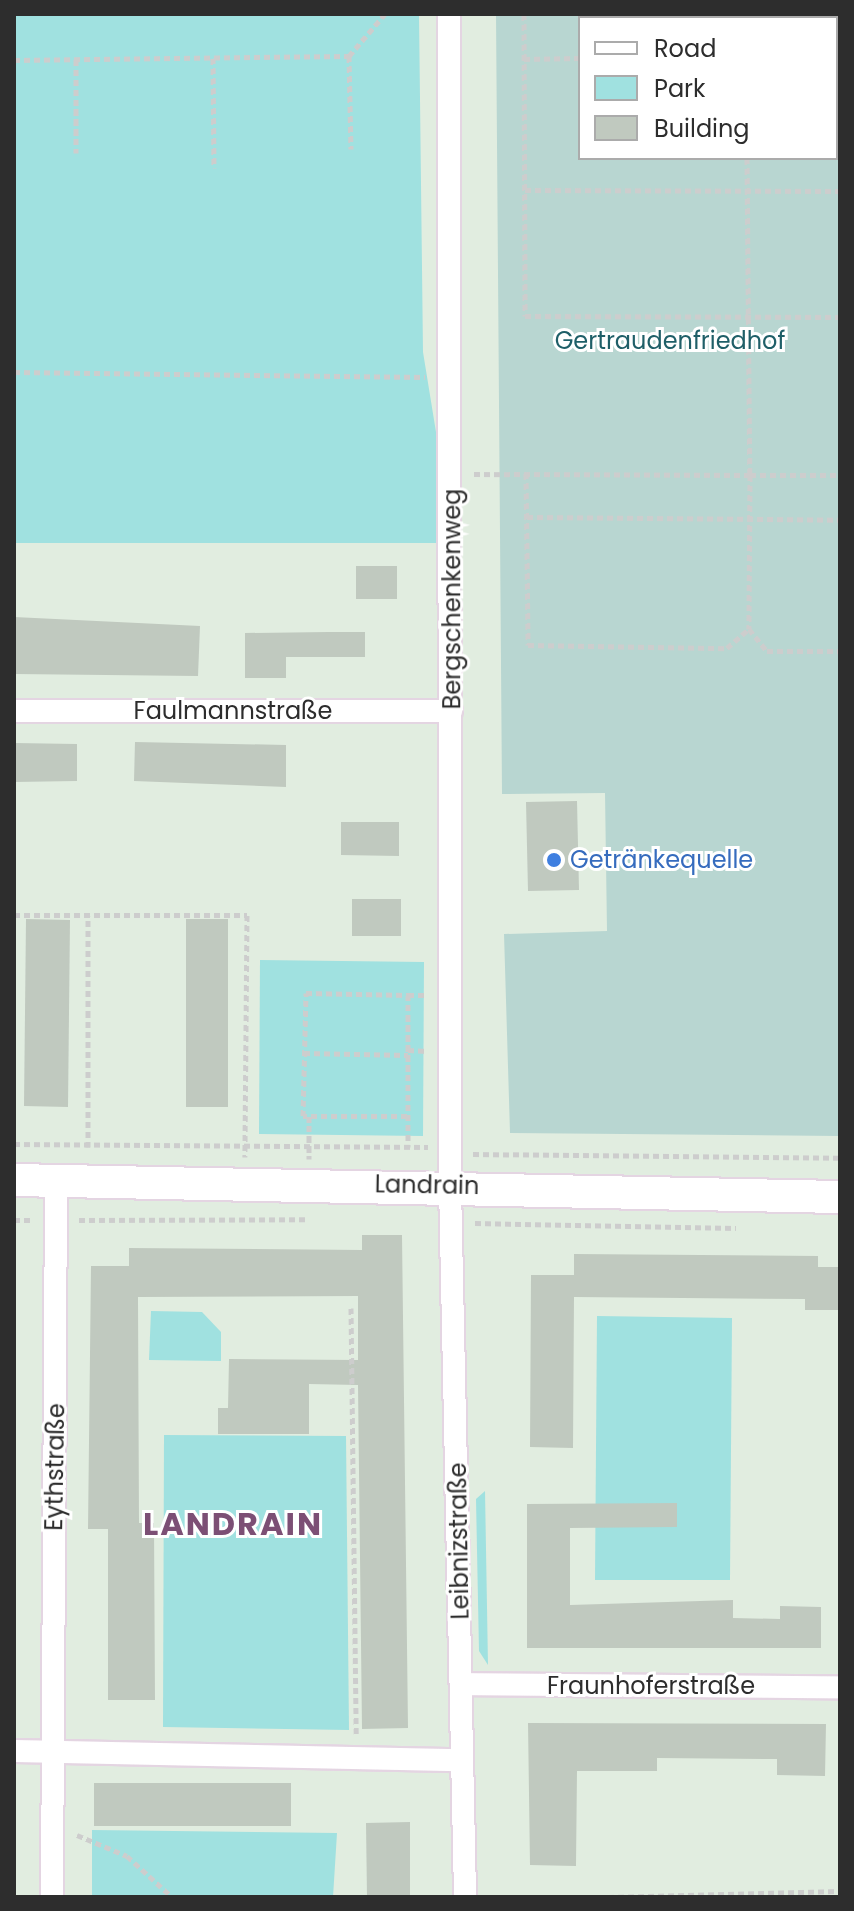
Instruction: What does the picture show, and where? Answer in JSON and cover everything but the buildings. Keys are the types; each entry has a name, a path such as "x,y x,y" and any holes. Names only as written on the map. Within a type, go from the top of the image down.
{"street":[{"name":"Bergschenkenweg","path":"449,14 453,474 450,1185"},
{"name":"Faulmannstraße","path":"14,711 451,711"},
{"name":"Landrain","path":"14,1180 450,1185 840,1197"},
{"name":"Eythstraße","path":"52,1897 52,1755 72,1180"},
{"name":"Leibnizstraße","path":"450,1185 465,1897"},
{"name":"Fraunhoferstraße","path":"462,1684 840,1687"},
{"path":"14,1751 52,1755 461,1760"}],"path":[{"path":"351,149 349,56 385,14"},
{"path":"524,14 525,316 840,317"},
{"path":"14,60 349,56"},
{"path":"213,58 214,168"},
{"path":"524,59 578,58"},
{"path":"76,59 76,153"},
{"path":"747,160 749,629 767,651 840,651"},
{"path":"525,190 840,191"},
{"path":"14,372 426,377"},
{"path":"526,473 528,645 727,648 749,629"},
{"path":"453,474 840,475"},
{"path":"527,517 840,520"},
{"path":"14,915 247,915 245,1182"},
{"path":"72,1180 88,916"},
{"path":"407,1116 303,1116 306,993 408,995 408,1147"},
{"path":"304,1053 408,1055"},
{"path":"309,1116 310,1183"},
{"path":"351,1308 356,1759"},
{"path":"52,1834 104,1842 172,1897"},
{"path":"608,1897 836,1893"}],"green space":[{"path":"14,14 419,14 423,352 454,543 14,543"},
{"name":"Gertraudenfriedhof","path":"496,14 840,14 840,1136 510,1133 504,934 607,931 605,793 502,794"},
{"path":"260,960 424,962 423,1136 259,1134"},
{"path":"151,1311 202,1312 221,1332 221,1361 149,1360"},
{"path":"597,1316 732,1318 730,1580 595,1580"},
{"path":"164,1435 346,1436 349,1730 163,1727"},
{"path":"485,1491 488,1665 479,1651 476,1499"},
{"path":"92,1830 337,1833 333,1897 92,1897"}],"place":[{"name":"Getränkequelle","path":"554,860"}],"district":[{"name":"LANDRAIN","path":"233,1524"}]}
